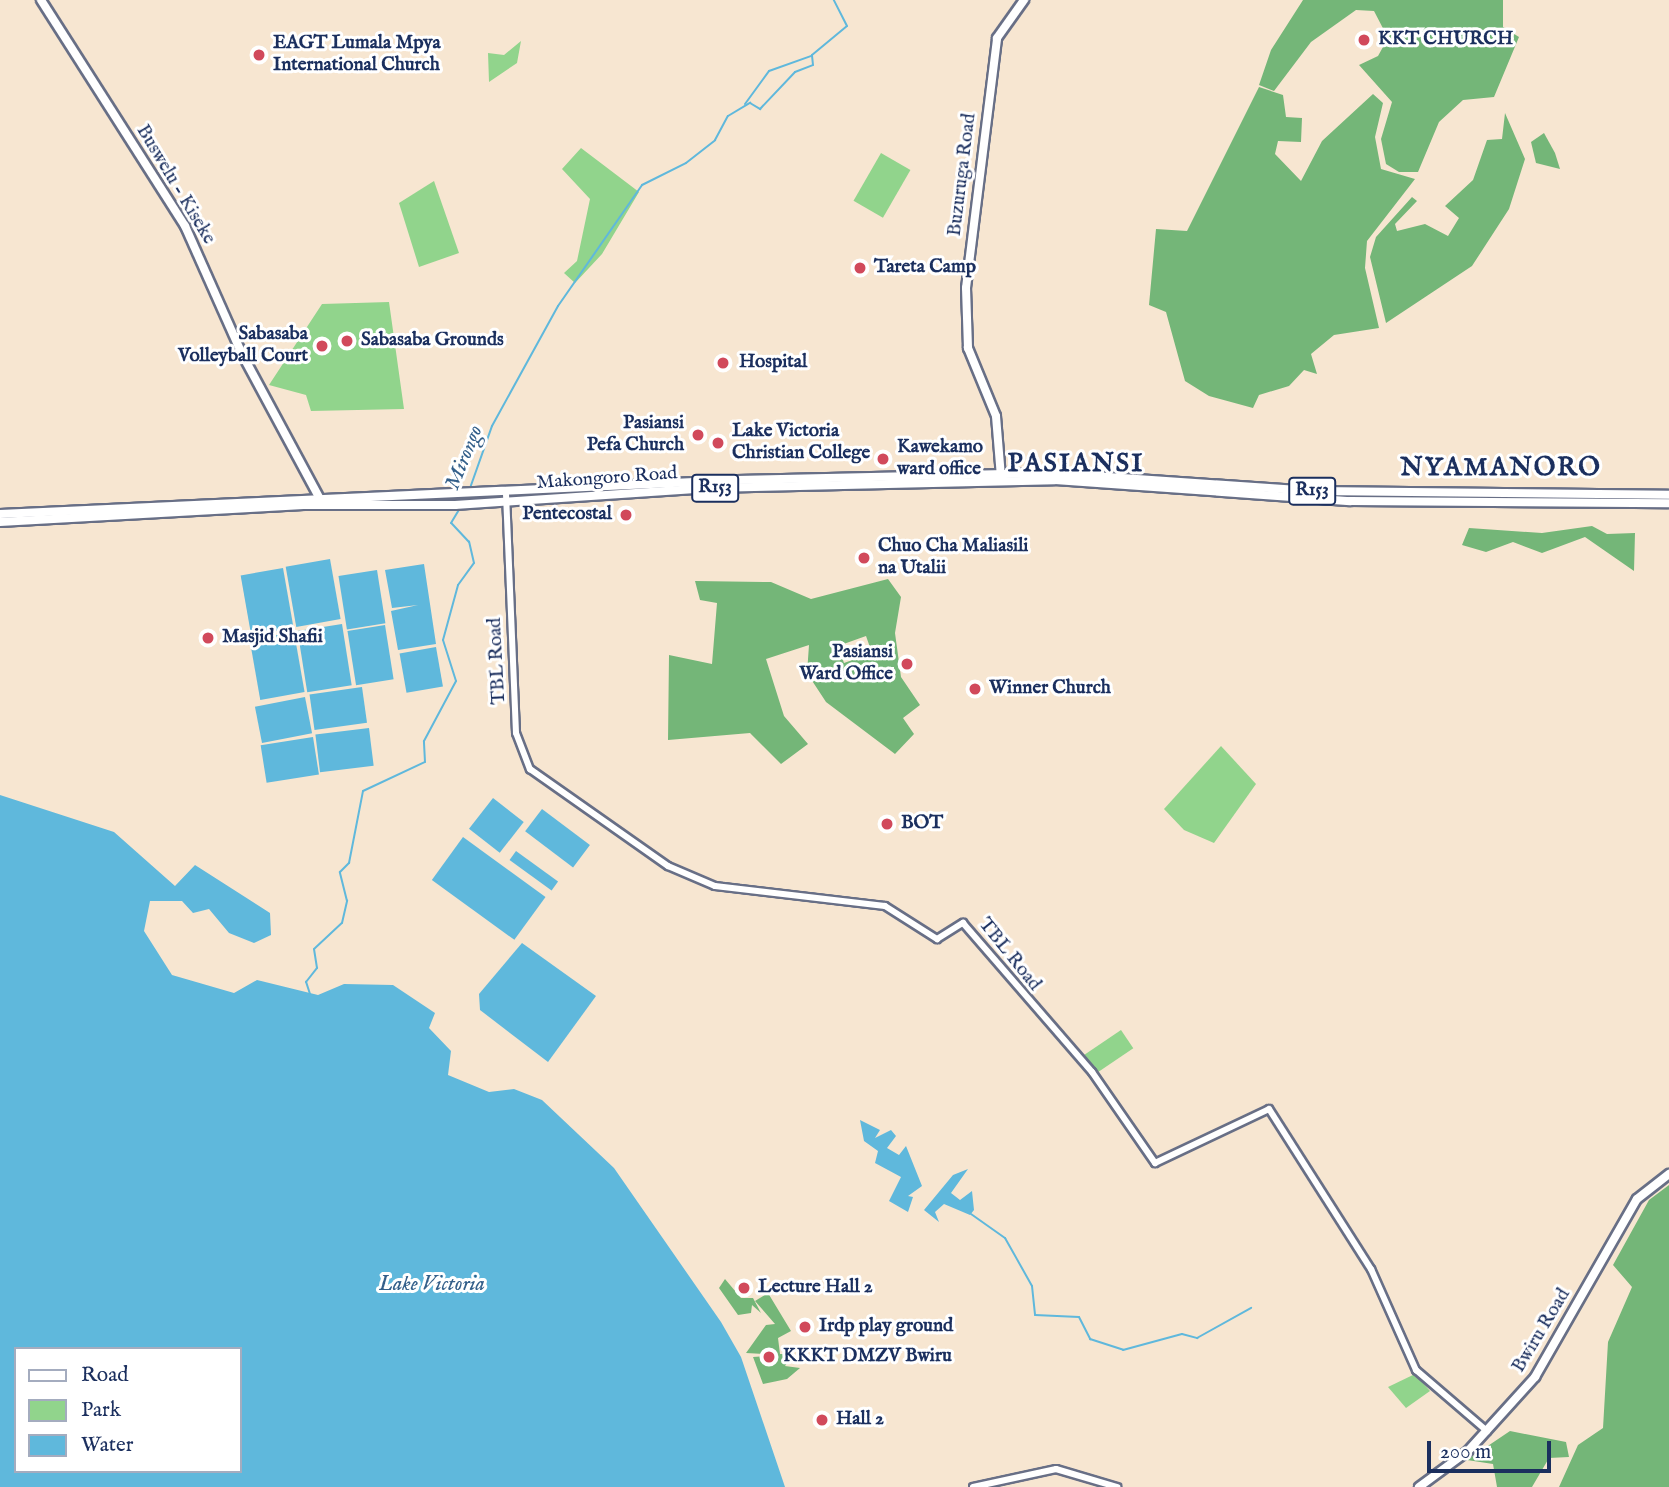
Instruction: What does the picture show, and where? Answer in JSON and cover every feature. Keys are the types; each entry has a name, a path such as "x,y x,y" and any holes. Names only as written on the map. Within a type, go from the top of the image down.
{"main road":[{"name":"Buswelu - Kiseke","path":"41,0 185,226 243,356 319,497"},
{"name":"Buzuruga Road","path":"1002,479 996,416 968,348 966,288 997,38 1024,0"},
{"name":"Makongoro Road","path":"455,501 1002,479 1138,482 1393,494 1669,495"},
{"name":"Makongoro Road","path":"1138,482 1350,501 1669,503"},
{"name":"R153","path":"0,514 319,497 455,501"},
{"name":"R153","path":"0,522 455,501"},
{"name":"Bwiru Road","path":"1419,1487 1487,1430 1535,1377 1640,1195 1669,1174"}],"street":[{"name":"Buswelu - Kiseke","path":"319,497 326,505"},
{"name":"TBL Road","path":"506,498 516,733 530,769 668,866 715,886 885,906 937,939 963,923 1092,1072 1155,1163 1269,1109 1371,1269 1416,1370 1487,1430"},
{"path":"973,1487 1056,1469 1117,1487"}],"green space":[{"path":"1303,0 1503,0 1503,27 1519,37 1494,97 1463,100 1439,122 1418,172 1399,172 1386,164 1381,139 1392,102 1359,65 1378,56 1388,38 1374,11 1356,10 1311,42 1274,91 1259,85 1271,50"},
{"path":"521,41 517,63 489,82 488,53 504,55"},
{"path":"1259,87 1283,95 1286,117 1302,118 1301,142 1278,141 1275,154 1301,181 1322,141 1373,94 1383,103 1375,137 1381,169 1415,179 1367,241 1365,268 1379,328 1334,335 1311,354 1317,374 1304,370 1289,386 1259,395 1253,408 1209,396 1185,381 1166,312 1149,305 1156,229 1187,231"},
{"path":"1505,113 1525,159 1509,209 1472,266 1386,323 1370,257 1376,237 1412,197 1417,201 1395,224 1397,231 1425,224 1448,236 1459,218 1445,206 1473,180 1487,140 1502,139"},
{"path":"1544,133 1560,169 1536,163 1531,142"},
{"path":"581,148 639,192 602,254 575,283 564,273 577,261 590,199 562,169"},
{"path":"881,153 910,170 883,218 854,201"},
{"path":"434,181 459,253 419,267 399,203"},
{"name":"Sabasaba Grounds","path":"389,302 404,409 311,411 306,395 269,385 322,304"},
{"path":"1592,526 1607,534 1635,533 1634,571 1585,537 1542,553 1513,542 1486,552 1462,545 1469,528 1542,533"},
{"path":"888,579 901,597 895,633 901,677 920,705 903,718 914,734 895,754 826,702 807,673 809,645 766,659 784,716 808,744 781,764 750,733 668,740 669,655 712,664 717,603 700,600 695,581 771,582 811,599","holes":["866,636 872,653 844,663 838,646"]},
{"path":"1221,746 1256,784 1214,843 1184,830 1164,809"},
{"path":"1121,1030 1133,1048 1096,1073 1084,1055"},
{"path":"1669,1185 1669,1487 1559,1487 1578,1445 1603,1428 1608,1342 1632,1287 1613,1265 1649,1200"},
{"path":"725,1279 741,1298 753,1298 761,1313 752,1305 751,1313 738,1315 719,1288"},
{"path":"768,1293 791,1331 778,1338 780,1354 793,1354 785,1366 800,1368 787,1379 763,1384 753,1357 779,1355 746,1353 766,1325 775,1324 755,1301"},
{"path":"1415,1374 1430,1391 1406,1408 1388,1387"},
{"path":"1510,1431 1566,1442 1569,1457 1549,1458 1532,1487 1497,1487 1493,1464 1467,1460"}],"water":[{"path":"330,559 341,619 296,627 286,567"},
{"path":"424,564 436,644 398,650 391,611 418,605 392,608 385,570"},
{"path":"283,568 294,628 251,636 241,575"},
{"path":"377,570 385,623 347,629 338,576"},
{"path":"342,624 352,685 307,692 298,631"},
{"path":"385,625 394,679 356,685 347,631"},
{"path":"294,632 305,692 260,700 250,640"},
{"path":"436,647 443,686 407,693 400,653"},
{"path":"362,687 367,723 315,730 310,694"},
{"path":"305,697 312,733 262,743 255,707"},
{"path":"369,728 374,766 320,772 315,735"},
{"path":"313,737 319,775 267,783 261,745"},
{"name":"Lake Victoria","path":"0,795 114,832 175,886 195,865 270,913 271,935 254,943 229,933 209,909 193,913 182,901 150,901 144,931 172,975 234,993 257,980 318,995 344,984 393,985 435,1013 429,1028 451,1051 448,1075 489,1092 514,1089 542,1100 614,1168 721,1322 741,1357 785,1487 0,1487"},
{"path":"493,798 524,822 500,853 469,829"},
{"path":"542,809 590,845 573,867 525,831"},
{"path":"463,837 546,897 514,940 432,880"},
{"path":"516,851 558,882 552,890 510,860"},
{"path":"522,943 596,996 548,1062 480,1010 479,994"},
{"path":"860,1120 880,1130 875,1138 891,1130 896,1136 887,1148 899,1155 906,1146 922,1186 908,1196 913,1197 908,1212 889,1201 901,1177 875,1163 878,1151 864,1141"},
{"path":"968,1169 951,1193 960,1200 972,1191 974,1210 970,1215 944,1204 935,1212 939,1222 924,1210 953,1175"}],"waterway":[{"name":"Mirongo","path":"469,491 492,426 558,306 642,185 686,163 715,140 728,116 750,103 760,109 795,72 813,65 812,55 847,26 834,0"},
{"path":"745,104 769,71 811,56"},
{"name":"Mirongo","path":"310,994 306,982 317,968 314,949 342,923 347,901 340,872 349,863 363,791 425,762 424,741 456,681 443,640 458,585 474,563 469,542 451,523 460,508"},
{"path":"971,1214 1005,1238 1032,1286 1035,1315 1079,1317 1090,1339 1123,1350 1182,1334 1197,1338 1251,1308"}],"place":[{"name":"KKT CHURCH","path":"1364,40"},
{"name":"EAGT Lumala Mpya International Church","path":"259,55"},
{"name":"Tareta Camp","path":"860,268"},
{"name":"Sabasaba Grounds","path":"347,341"},
{"name":"Sabasaba Volleyball Court","path":"322,346"},
{"name":"Hospital","path":"723,363"},
{"name":"Pasiansi Pefa Church","path":"698,435"},
{"name":"Lake Victoria Christian College","path":"718,443"},
{"name":"Kawekamo ward office","path":"883,459"},
{"name":"Pentecostal","path":"626,515"},
{"name":"Chuo Cha Maliasili na Utalii","path":"864,558"},
{"name":"Masjid Shafii","path":"208,638"},
{"name":"Pasiansi Ward Office","path":"907,664"},
{"name":"Winner Church","path":"975,689"},
{"name":"BOT","path":"887,824"},
{"name":"Lecture Hall 2","path":"744,1288"},
{"name":"Irdp play ground","path":"805,1327"},
{"name":"KKKT DMZV Bwiru","path":"769,1357"},
{"name":"Hall 2","path":"822,1420"}],"district":[{"name":"PASIANSI","path":"1076,464"},
{"name":"NYAMANORO","path":"1501,468"}]}
